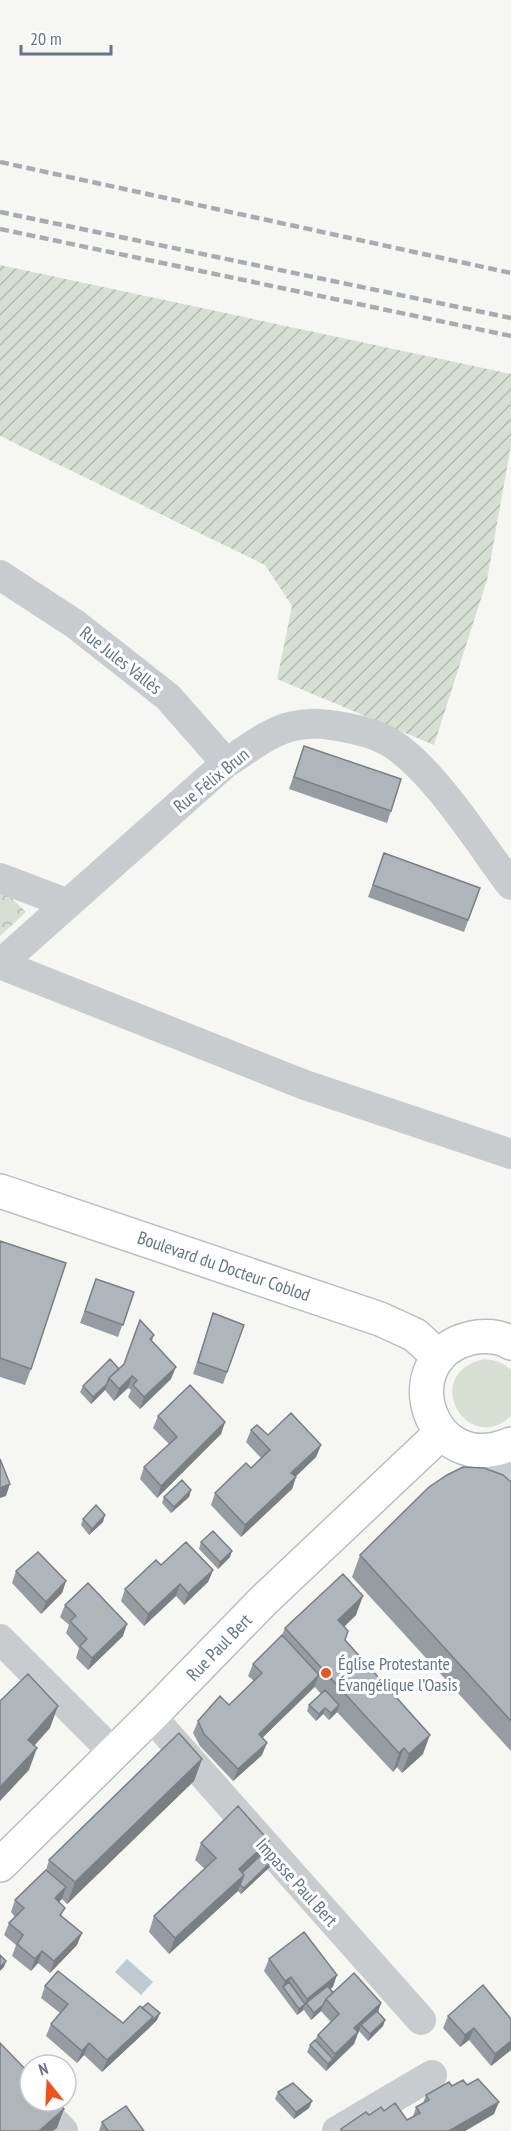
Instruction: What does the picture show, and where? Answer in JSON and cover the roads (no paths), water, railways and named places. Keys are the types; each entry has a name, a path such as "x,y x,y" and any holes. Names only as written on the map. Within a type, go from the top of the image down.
{"street":[{"name":"Rue Jules Vallès","path":"0,575 75,624 168,697 226,763"},
{"name":"Rue Félix Brun","path":"511,885 439,789 410,757 389,742 365,731 320,723 292,726 266,737 226,763 0,964 305,1084 511,1154"},
{"path":"0,878 66,903"},
{"name":"Boulevard du Docteur Coblod","path":"0,1191 380,1318 415,1335 440,1357"},
{"path":"510,1341 478,1336 450,1346 430,1371 426,1395 432,1419 441,1433 453,1443 467,1450 497,1448 511,1476"},
{"name":"Rue Paul Bert","path":"0,1865 151,1716 263,1601 441,1433"},
{"path":"0,1639 114,1753"},
{"name":"Impasse Paul Bert","path":"151,1716 421,2020"},
{"path":"337,2131 432,2075"},
{"path":"46,2113 63,2131"}],"railway":[{"path":"0,162 511,273"},
{"path":"0,212 511,318"},
{"path":"0,229 511,336"}],"place":[{"name":"Église Protestante Évangélique l’Oasis","path":"326,1673"}]}
